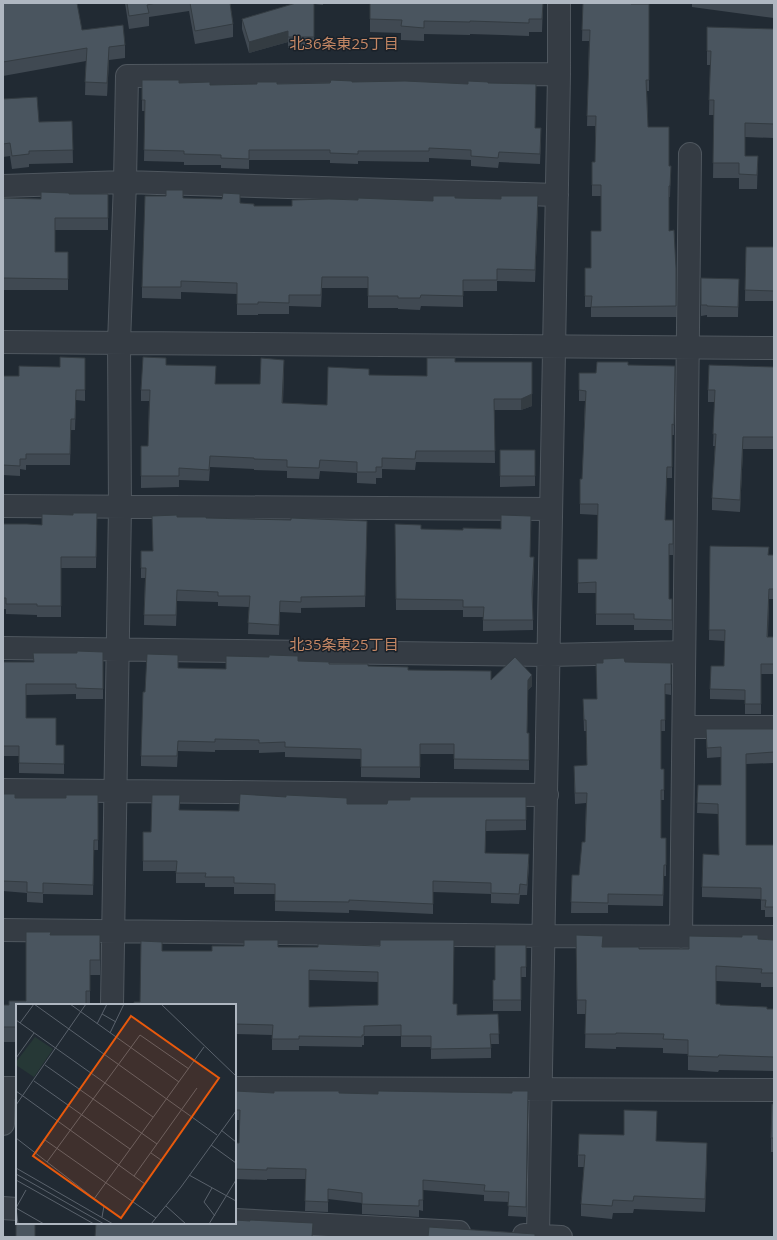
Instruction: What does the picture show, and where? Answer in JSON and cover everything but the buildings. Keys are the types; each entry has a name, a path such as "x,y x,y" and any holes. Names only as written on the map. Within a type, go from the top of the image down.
{"street":[{"path":"538,1236 547,795 559,3"},
{"path":"112,1004 120,507 119,343 125,182 126,76 559,74"},
{"path":"681,937 690,154"},
{"path":"3,186 125,182 557,195"},
{"path":"3,342 774,348"},
{"path":"3,506 551,509"},
{"path":"3,648 549,654 684,652"},
{"path":"684,727 773,728"},
{"path":"3,790 547,795"},
{"path":"3,930 774,937"},
{"path":"3,1124 4,1088 16,1088"},
{"path":"236,1088 774,1090"},
{"path":"3,1208 16,1209"},
{"path":"236,1220 482,1233"},
{"path":"506,1234 561,1237"}],"district":[{"name":"北36条東25丁目","path":"344,43"},
{"name":"北35条東25丁目","path":"344,644"}]}
